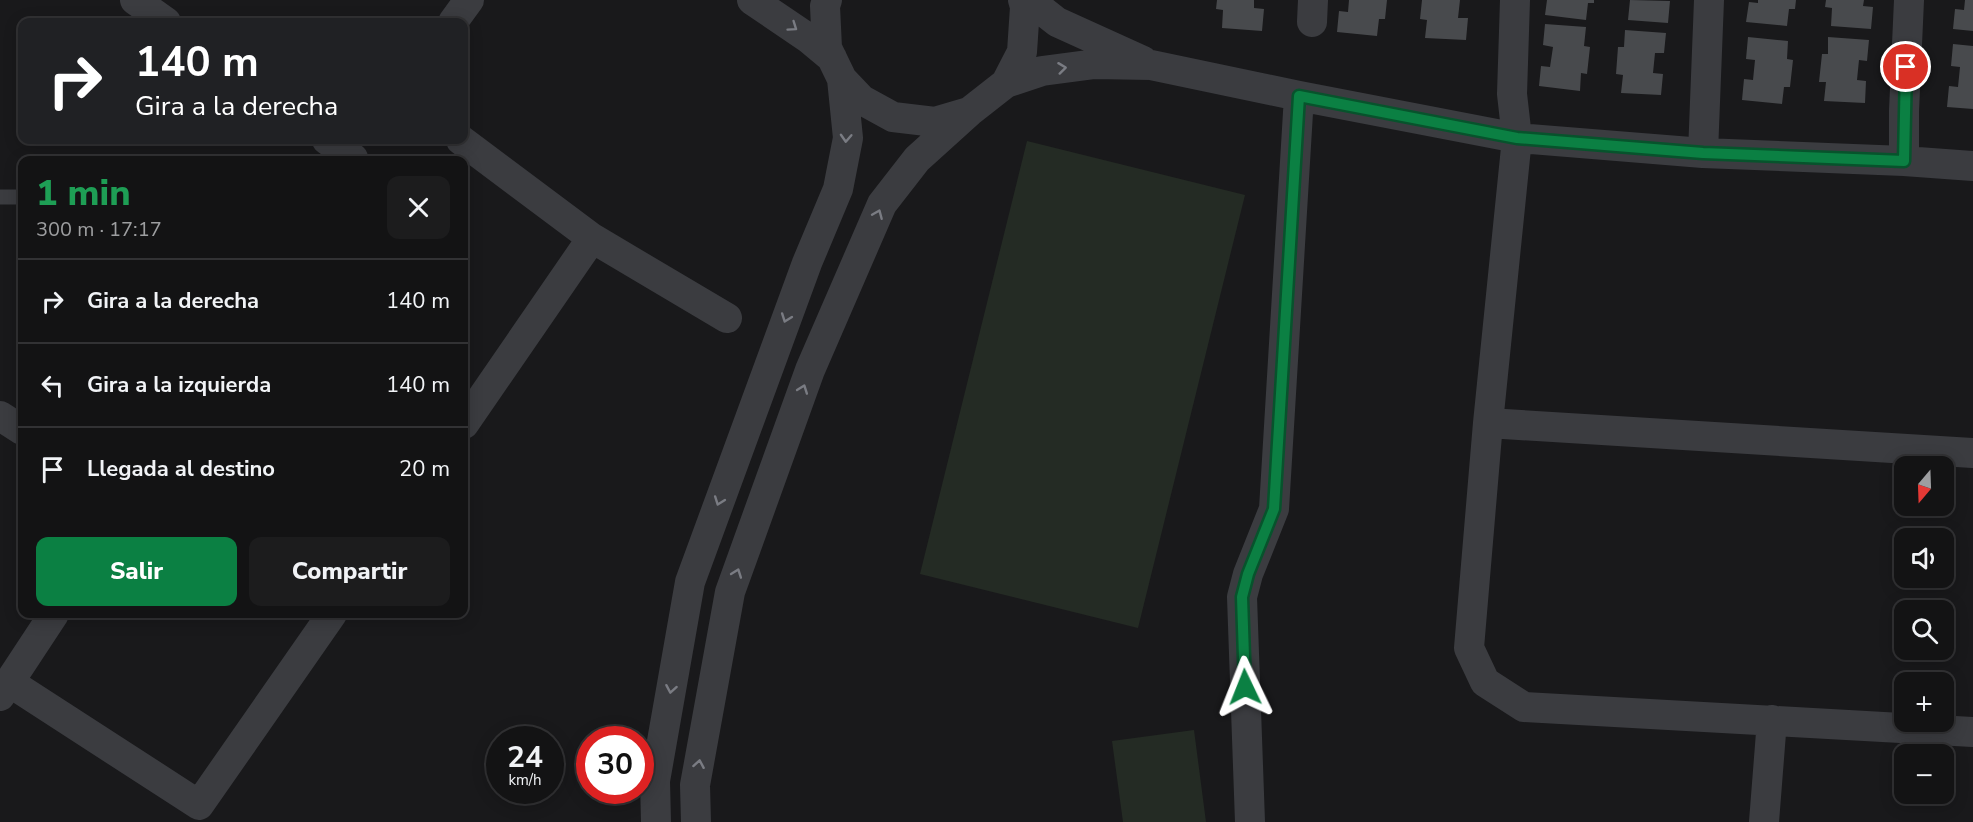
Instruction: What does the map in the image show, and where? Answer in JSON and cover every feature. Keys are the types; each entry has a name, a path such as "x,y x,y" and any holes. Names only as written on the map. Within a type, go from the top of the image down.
{"street":[{"path":"135,0 160,18"},
{"path":"456,18 469,0"},
{"path":"752,0 808,38 862,100 893,117 935,122 969,112"},
{"path":"656,822 655,781 690,582 807,263 838,189 848,138 837,69 827,48 825,6 827,0"},
{"path":"1006,83 1022,52 1025,7 1023,0"},
{"path":"1029,0 1057,22 1151,64 1299,96 1517,138 1703,153 1973,166"},
{"path":"1515,0 1512,94 1517,138 1488,423 1469,648 1485,682 1524,706 1973,732"},
{"path":"1703,153 1709,0"},
{"path":"1904,161 1909,0"},
{"path":"696,822 695,785 730,592 810,370 882,204 917,159 969,112 1006,83 1042,71 1095,64 1151,64"},
{"path":"1250,822 1242,597 1248,574 1274,509 1299,96"},
{"path":"336,144 357,153"},
{"path":"466,144 592,238 727,318"},
{"path":"468,418 592,238"},
{"path":"0,416 18,427"},
{"path":"1488,423 1973,453"},
{"path":"51,618 5,689 199,805 329,618"},
{"path":"1764,822 1772,720"}],"lane":[{"path":"0,197 18,197"}],"shaded area":[{"path":"1027,141 1245,195 1138,628 920,574"},
{"path":"1194,730 1206,822 1123,822 1112,741"}],"building":[{"path":"1217,0 1254,0 1254,8 1264,9 1262,31 1222,28 1223,10 1216,9"},
{"path":"1349,0 1387,0 1385,19 1379,19 1377,36 1337,32 1339,11 1348,12"},
{"path":"1422,0 1460,0 1458,18 1468,18 1466,40 1425,38 1427,20 1420,19"},
{"path":"1547,0 1594,0 1594,3 1588,3 1586,20 1545,15"},
{"path":"1630,0 1670,1 1668,23 1628,20"},
{"path":"1758,0 1796,0 1795,9 1789,9 1787,26 1746,22 1749,2 1758,3"},
{"path":"1826,0 1864,0 1863,6 1873,7 1871,29 1831,26 1832,8 1825,7"},
{"path":"1965,0 1973,0 1973,31 1953,29 1955,9 1964,10"},
{"path":"1545,24 1586,27 1584,46 1590,47 1587,74 1581,73 1580,91 1539,86 1541,66 1550,67 1553,47 1543,45"},
{"path":"1625,30 1666,33 1664,53 1655,53 1653,73 1663,74 1661,95 1621,93 1623,75 1616,74 1618,47 1624,47"},
{"path":"1748,37 1788,41 1787,59 1793,60 1790,87 1784,87 1782,104 1742,100 1744,79 1753,80 1755,60 1746,59"},
{"path":"1828,37 1869,40 1867,61 1859,60 1857,80 1866,81 1865,103 1824,101 1826,82 1819,82 1822,54 1828,54"},
{"path":"1953,44 1973,46 1973,109 1947,107 1949,86 1958,87 1960,67 1951,66"}],"route":[{"path":"1245,687 1242,597 1248,574 1274,509 1299,96 1517,138 1703,153 1904,161 1906,67"}]}
